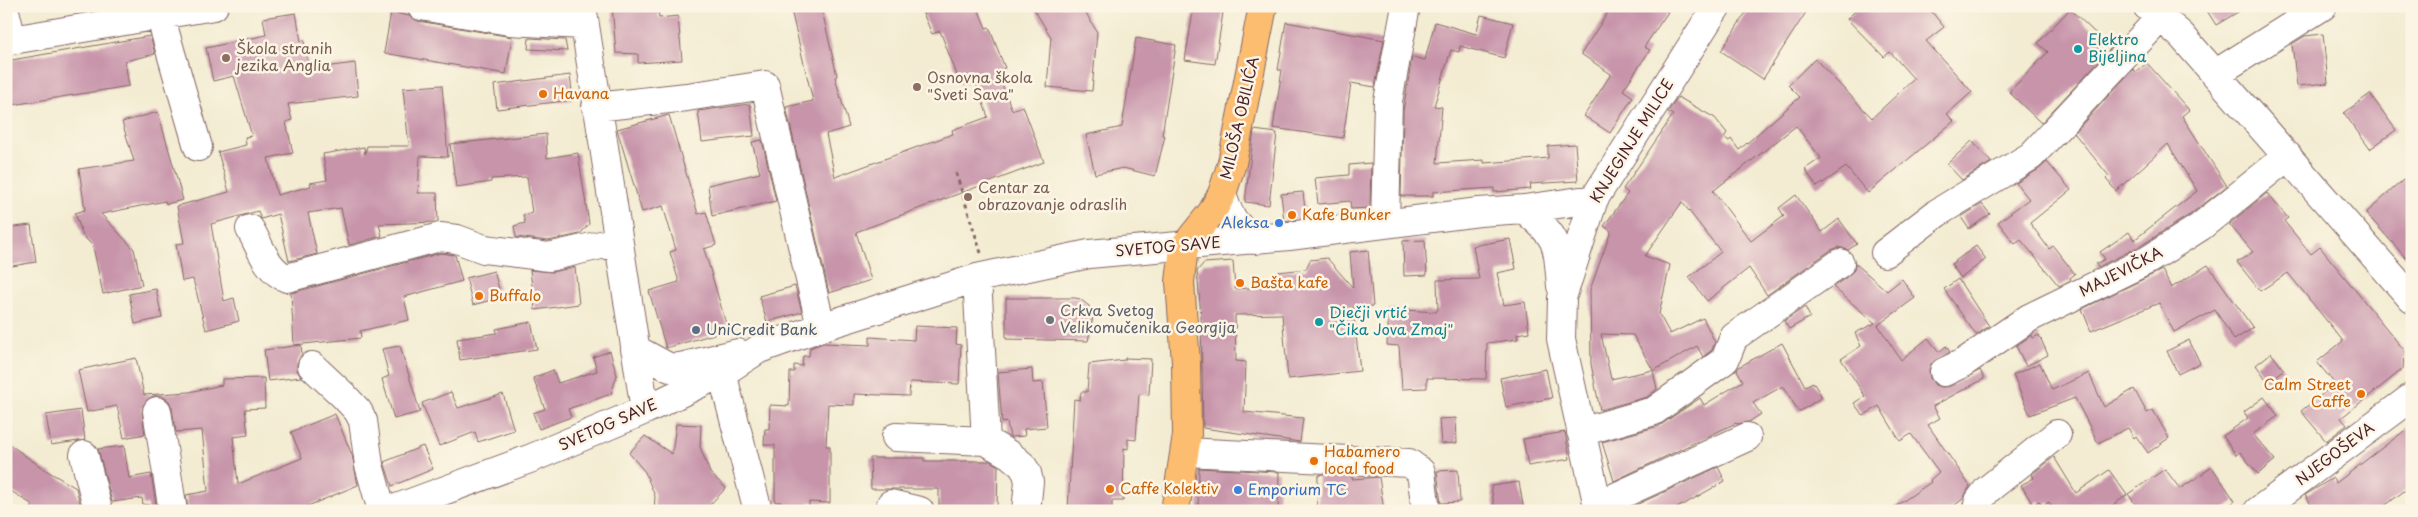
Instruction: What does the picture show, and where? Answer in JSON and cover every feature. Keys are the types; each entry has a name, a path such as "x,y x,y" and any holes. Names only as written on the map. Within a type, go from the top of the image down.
{"main road":[{"name":"MILOŠA OBILIĆA","path":"1184,247 1212,212 1222,194 1237,145 1263,6"},
{"path":"1175,511 1185,452 1186,363 1180,282 1184,247"}],"street":[{"path":"8,32 160,15 214,6"},
{"path":"421,6 508,21 583,15 596,108 645,410"},
{"path":"1385,224 1388,101 1406,6"},
{"name":"KNJEGINJE MILICE","path":"1717,6 1594,199 1562,298 1561,339 1598,508 1747,437"},
{"path":"2215,74 2323,6"},
{"path":"1884,253 1937,213 2031,156 2154,12 2181,35 2412,299"},
{"path":"160,15 198,147"},
{"path":"596,108 764,85 821,327"},
{"name":"MAJEVIČKA","path":"1944,372 1963,363 2029,318 2148,260 2200,227 2288,156"},
{"path":"1222,194 1228,213 1236,225 1255,240"},
{"name":"SVETOG SAVE","path":"389,511 532,458 645,410 722,373 759,349 821,327 982,277 1075,256 1255,240 1498,210 1524,209 1594,199"},
{"path":"1524,209 1547,229 1555,239 1562,298"},
{"path":"250,229 271,267 279,275 286,278 440,237 457,239 484,250 549,257 618,241"},
{"path":"1581,432 1654,411 1725,360 1734,337 1840,262"},
{"path":"982,277 986,441"},
{"path":"635,349 670,368 759,349"},
{"path":"312,366 358,411 363,421 370,465 382,511"},
{"path":"722,373 758,511"},
{"name":"NJEGOŠEVA","path":"2258,511 2412,397"},
{"path":"157,411 173,511"},
{"path":"1976,511 1979,501 1987,490 2057,434"},
{"path":"896,437 986,441 1010,455 1022,465 1029,482 1026,511"},
{"path":"1185,452 1409,463 1421,472 1426,511"},
{"path":"84,455 97,506 94,511"},
{"path":"892,504 920,511"}],"path":[{"path":"956,173 982,277"}],"building":[{"path":"612,6 658,6 659,18 678,16 682,60 638,63 638,54 616,53"},
{"path":"790,6 821,6 837,76 835,77 849,127 826,134 835,177 953,134 952,130 988,117 975,80 961,85 940,31 932,34 920,6 977,6 986,28 989,27 1005,68 997,71 1012,110 1023,106 1044,162 856,232 871,280 829,293 786,107 813,101"},
{"path":"1032,6 1082,6 1097,32 1092,91 1047,87 1051,37"},
{"path":"1194,6 1224,6 1215,64 1185,60"},
{"path":"1612,6 1659,6 1668,12 1644,47 1650,50 1623,90 1633,97 1610,133 1584,116 1611,74 1581,54"},
{"path":"1750,6 1810,6 1763,79 1721,51"},
{"path":"1860,6 1927,6 1944,27 1926,41 1972,92 1947,114 1954,121 1868,193 1846,167 1817,187 1805,169 1821,158 1796,126 1713,191 1751,241 1784,216 1779,208 1796,195 1822,232 1839,219 1857,244 1848,250 1839,247 1831,250 1767,295 1749,268 1707,301 1689,277 1721,252 1682,202 1645,256 1670,265 1659,314 1670,334 1703,318 1715,342 1712,350 1703,357 1697,346 1653,371 1657,389 1647,397 1600,410 1591,364 1590,290 1611,231 1604,226 1628,193 1623,189 1673,115 1668,112 1678,97 1715,118 1727,133 1724,137 1729,141 1731,139 1739,150 1800,97 1788,85 1815,59 1872,118 1914,79 1890,52 1884,57 1847,19","holes":["1601,334 1633,335 1653,370 1611,379"]},
{"path":"2204,6 2248,6 2216,25"},
{"path":"2070,9 2111,48 2041,123 2009,92 2048,52 2038,43"},
{"path":"391,12 409,16 418,21 512,37 506,74 384,53"},
{"path":"296,13 301,41 304,40 309,69 355,63 358,96 288,104 292,120 286,122 293,153 268,158 277,195 311,186 310,183 327,180 323,154 364,147 365,154 367,146 409,146 403,88 442,85 448,157 420,156 418,193 437,193 438,222 379,224 382,236 349,245 341,208 308,213 317,254 289,261 278,214 261,219 258,211 211,224 224,301 234,298 239,321 206,330 193,279 182,281 176,244 184,243 177,206 229,192 218,152 246,145 245,137 252,136 234,76 213,81 206,48 266,35 263,18"},
{"path":"1481,15 1513,23 1504,58 1460,46 1459,52 1451,50 1434,106 1442,107 1437,163 1484,160 1484,163 1548,158 1548,146 1575,144 1578,181 1530,184 1531,189 1494,192 1494,188 1433,192 1433,196 1401,196 1403,111 1412,57 1425,60 1435,22 1476,34"},
{"path":"1286,22 1384,40 1375,87 1351,83 1343,138 1273,128 1282,70 1278,70"},
{"path":"2323,34 2328,83 2297,86 2292,44 2305,36"},
{"path":"150,36 155,54 125,61 129,86 6,106 6,61"},
{"path":"529,38 565,40 567,51 528,49"},
{"path":"1136,38 1176,45 1162,135 1165,136 1155,176 1123,168 1095,174 1086,135 1122,127"},
{"path":"2147,63 2189,110 2182,116 2227,186 2191,214 2140,246 2098,267 2096,264 2105,259 2100,252 2129,232 2134,240 2197,191 2168,144 2116,191 2106,179 2109,176 2074,133 2133,69 2136,72"},
{"path":"570,75 573,100 497,109 494,85"},
{"path":"2370,94 2396,130 2370,149 2344,113"},
{"path":"750,104 754,136 702,142 698,111"},
{"path":"158,112 183,200 166,204 165,201 101,214 134,249 142,285 103,294 93,246 83,236 75,213 85,210 79,169 134,161 122,122"},
{"path":"669,115 698,214 706,212 716,245 704,249 728,330 666,348 649,291 679,282 670,252 676,250 663,206 642,212 617,129"},
{"path":"1254,130 1277,133 1269,205 1245,202"},
{"path":"546,134 547,158 578,153 589,224 580,234 548,241 516,237 514,226 525,223 523,215 532,213 527,177 491,179 491,182 456,187 450,144"},
{"path":"762,140 776,201 712,216 708,185 760,173 752,142"},
{"path":"1972,141 1991,162 1962,180 1947,164"},
{"path":"2047,162 2071,190 2030,223 2049,249 2053,246 2075,274 2070,278 2071,280 2059,286 2021,240 2015,244 1998,222 2029,199 2016,183"},
{"path":"1371,163 1370,208 1351,209 1350,201 1318,204 1315,178 1349,175 1349,165"},
{"path":"2412,172 2412,265 2366,213"},
{"path":"1303,192 1306,218 1284,221 1281,194"},
{"path":"2267,193 2288,218 2284,221 2311,254 2320,247 2404,350 2403,369 2341,418 2347,425 2326,441 2301,411 2335,384 2317,362 2343,341 2288,273 2260,291 2237,262 2253,252 2229,224"},
{"path":"1982,204 1990,214 1969,229 1961,217"},
{"path":"31,225 36,262 6,267 6,228"},
{"path":"1510,239 1516,269 1497,273 1504,305 1525,302 1529,332 1517,334 1518,339 1487,343 1486,379 1427,378 1427,388 1402,389 1399,346 1387,345 1389,309 1436,312 1438,309 1437,280 1479,279 1473,246"},
{"path":"1425,240 1427,275 1404,276 1403,241"},
{"path":"1976,246 1986,259 1961,278 1951,264"},
{"path":"1368,250 1373,306 1353,308 1360,371 1288,379 1282,314 1235,315 1236,361 1246,362 1244,412 1303,418 1300,442 1203,428 1201,315 1197,271 1204,263 1233,261 1235,289 1279,286 1278,272 1306,269 1310,260 1327,258 1353,288 1350,252"},
{"path":"441,253 455,255 462,281 404,297 409,320 360,331 361,338 294,345 291,293"},
{"path":"1855,263 1887,291 1902,279 1915,298 1878,325 1901,360 1928,338 1939,352 1946,346 1950,352 1931,364 1929,370 1930,378 1935,385 1942,387 1950,386 1980,370 1984,379 1933,406 1940,418 1928,425 1970,486 1963,499 1947,511 1889,511 1931,482 1930,480 1939,472 1911,434 1900,441 1879,406 1863,416 1854,403 1865,396 1841,359 1861,346 1855,333 1875,323 1833,287 1854,270"},
{"path":"2208,265 2253,328 2234,340 2215,310 2174,332 2159,303 2091,331 2082,309 2162,270 2171,288"},
{"path":"575,267 579,304 535,310 530,270 552,272"},
{"path":"494,271 499,289 493,290 495,299 473,305 466,278"},
{"path":"1958,279 1989,326 1976,335 1944,289"},
{"path":"795,286 802,312 767,322 759,296"},
{"path":"156,289 162,318 135,324 129,294"},
{"name":"Crkva Svetog Velikomučenika Georgija","path":"1006,298 1080,299 1089,306 1093,317 1088,341 1006,339"},
{"path":"1805,307 1810,317 1789,329 1784,321"},
{"path":"531,322 537,349 460,360 457,339 497,333 496,329"},
{"path":"915,326 957,328 956,344 961,345 959,384 910,382 909,396 854,394 854,405 828,404 826,446 830,446 830,503 809,502 809,511 780,511 781,502 775,502 775,445 764,445 765,429 769,429 770,405 789,406 790,372 794,372 794,365 802,366 803,356 809,356 810,348 823,343 870,345 870,337 914,340"},
{"path":"2032,335 2033,338 2039,335 2048,355 2026,366 2016,346"},
{"path":"2189,340 2200,363 2178,374 2167,351"},
{"path":"1782,343 1805,386 1813,382 1822,397 1799,412 1783,386 1753,403 1761,414 1749,422 1736,423 1614,481 1602,442 1659,426 1700,398 1704,405 1743,381 1737,370 1739,367"},
{"path":"301,345 302,354 297,363 297,370 301,377 268,381 264,350"},
{"path":"400,346 420,412 394,419 382,379 389,376 382,349"},
{"path":"610,351 617,375 611,394 568,409 571,417 539,429 533,413 545,409 533,378 553,370 558,383 597,371 593,357"},
{"path":"2271,353 2284,370 2268,382 2256,365"},
{"path":"136,358 144,395 189,392 222,385 222,379 264,378 265,408 245,409 248,435 233,437 238,484 302,458 291,432 335,414 352,455 358,485 296,511 188,511 186,495 208,491 202,430 176,432 172,408 169,401 162,396 154,396 143,405 142,413 145,434 124,438 117,406 87,412 78,370"},
{"path":"1125,358 1151,359 1149,395 1139,394 1136,440 1128,439 1128,449 1124,448 1123,501 1112,501 1112,510 1068,509 1074,399 1080,400 1081,392 1087,392 1089,364 1125,360"},
{"path":"2040,363 2052,390 2089,373 2104,407 2134,389 2147,413 2153,410 2169,438 2148,453 2136,436 2134,438 2128,428 2098,443 2075,398 2030,415 2013,375"},
{"path":"1032,369 1033,383 1043,382 1047,427 1024,429 1025,436 1010,437 1007,422 1002,423 998,372"},
{"path":"1546,369 1552,398 1506,407 1500,378"},
{"path":"451,392 458,408 503,394 514,430 478,442 475,432 439,446 422,403"},
{"path":"2264,397 2278,416 2253,434 2275,460 2258,474 2240,452 2236,455 2223,436 2248,418 2244,412"},
{"path":"81,410 85,440 51,445 46,415"},
{"path":"1456,418 1457,443 1441,444 1439,419"},
{"path":"676,424 701,425 700,447 710,473 726,488 704,511 654,511 655,496 645,472 629,453 645,436 672,454"},
{"path":"2412,425 2412,485 2378,511 2315,511 2305,495 2333,478 2336,483"},
{"path":"1565,432 1570,459 1528,466 1523,439"},
{"path":"6,442 44,469 76,488 80,504 78,511 30,511 33,505 6,488"},
{"path":"124,446 129,478 151,474 157,511 148,511 148,504 143,505 142,498 112,502 98,449"},
{"path":"423,446 433,469 392,486 384,462"},
{"path":"2054,457 2076,493 2109,470 2127,495 2105,511 2050,511 2053,509 2049,502 2042,506 2039,501 2033,505 2021,485 2034,478 2032,474"},
{"path":"870,458 924,458 924,461 990,461 998,466 997,510 939,510 939,489 871,489"},
{"path":"1718,467 1725,481 1672,511 1623,511"},
{"path":"2212,467 2235,501 2221,511 2140,511 2128,494 2165,469 2180,489"},
{"name":"Emporium TC","path":"1199,468 1279,472 1278,511 1198,511"},
{"path":"1458,470 1460,502 1441,503 1437,471"},
{"path":"1322,474 1352,476 1352,479 1379,477 1384,511 1317,511 1318,476"},
{"path":"1519,482 1524,511 1495,511 1491,486"}],"place":[{"name":"Elektro Bijeljina","path":"2078,49"},
{"name":"Škola stranih jezika Anglia","path":"226,58"},
{"name":"Osnovna škola \"Sveti Sava\"","path":"917,87"},
{"name":"Havana","path":"543,94"},
{"name":"Centar za obrazovanje odraslih","path":"968,197"},
{"name":"Kafe Bunker","path":"1292,215"},
{"name":"Aleksa","path":"1279,223"},
{"name":"Bašta kafe","path":"1240,283"},
{"name":"Buffalo","path":"479,296"},
{"name":"Crkva Svetog Velikomučenika Georgija","path":"1050,320"},
{"name":"Dječji vrtić \"Čika Jova Zmaj\"","path":"1319,322"},
{"name":"UniCredit Bank","path":"696,330"},
{"name":"Calm Street Caffe","path":"2361,394"},
{"name":"Habamero local food","path":"1314,461"},
{"name":"Caffe Kolektiv","path":"1110,489"},
{"name":"Emporium TC","path":"1238,490"}]}
